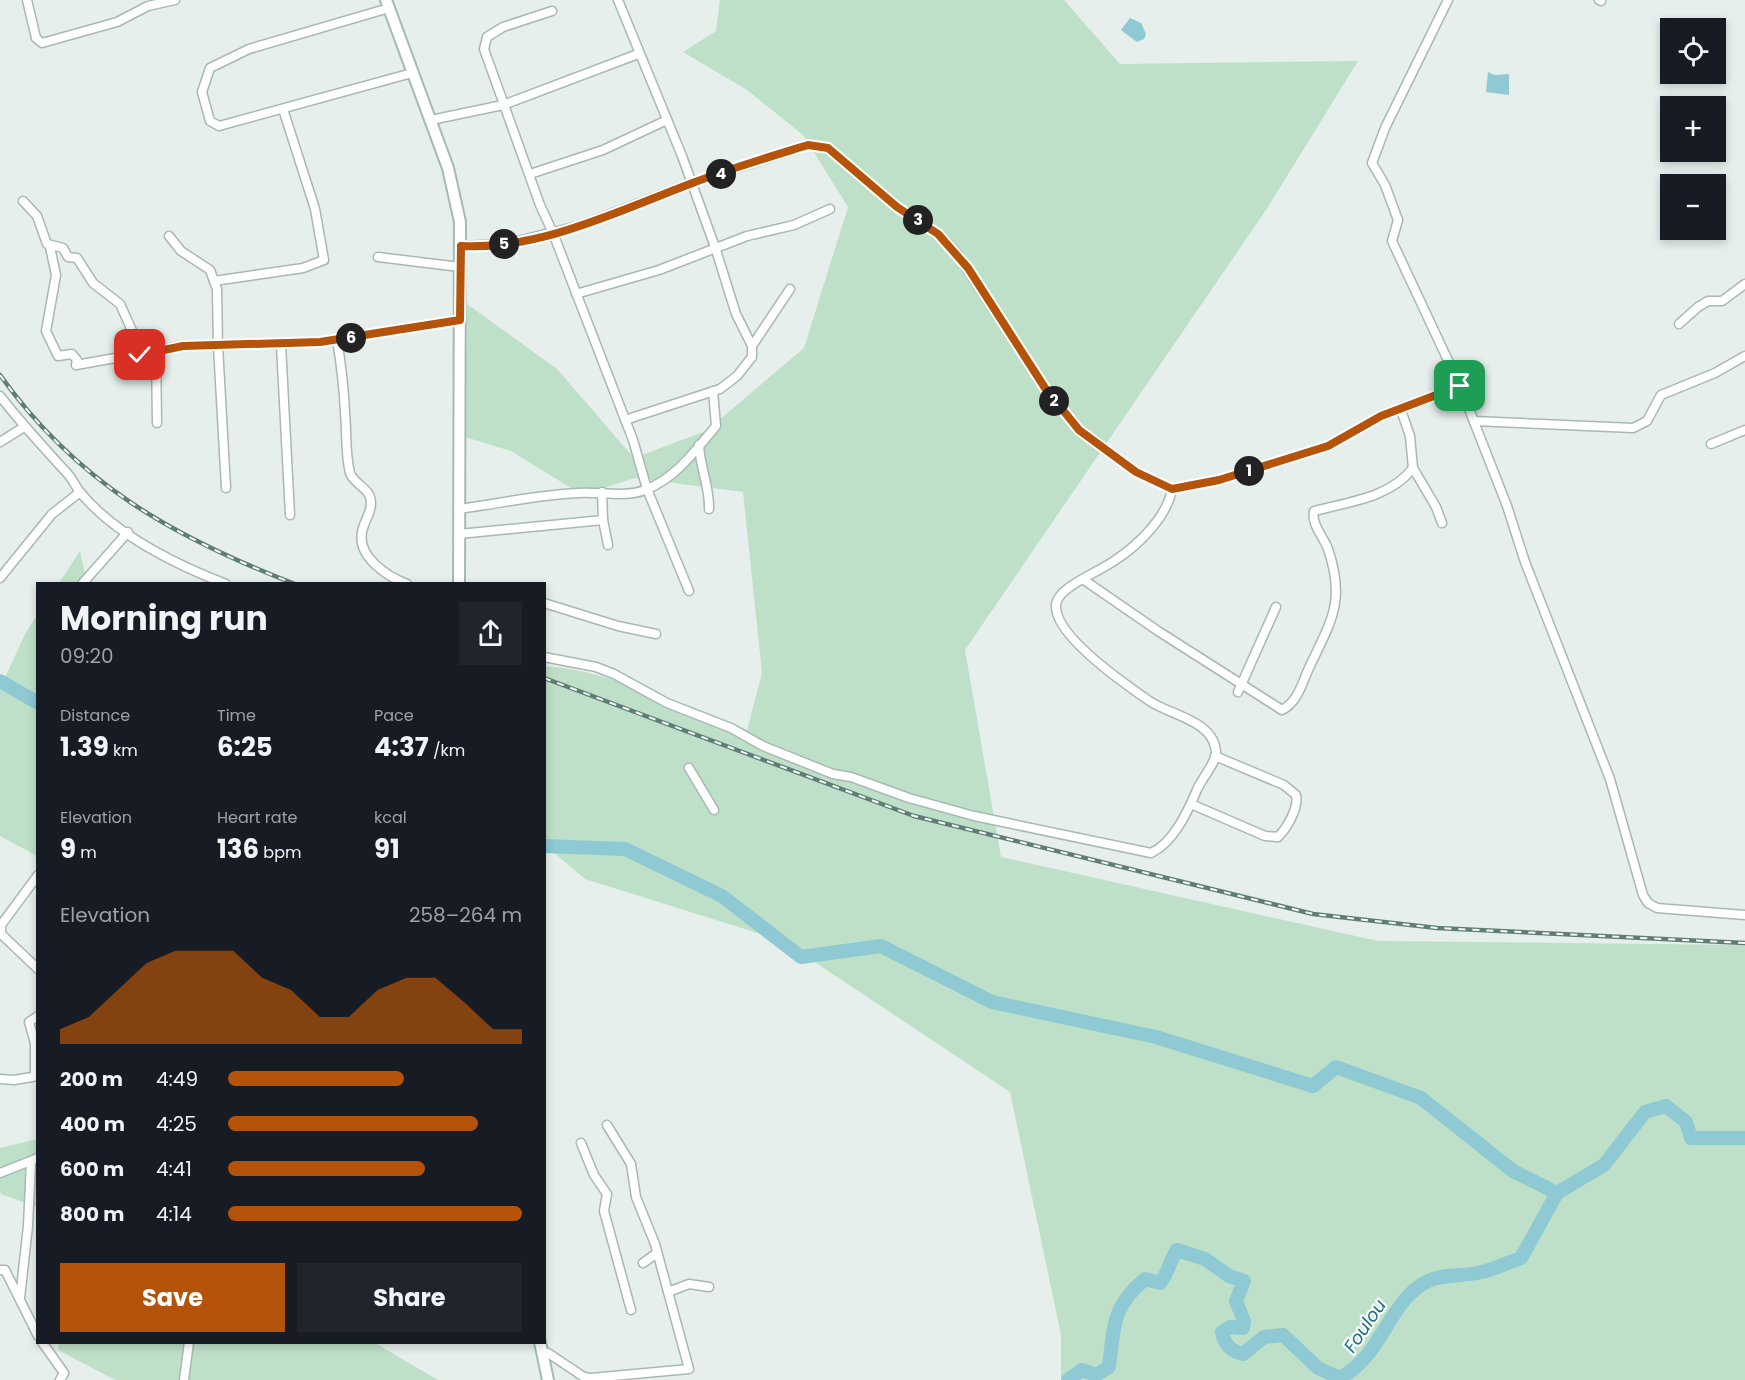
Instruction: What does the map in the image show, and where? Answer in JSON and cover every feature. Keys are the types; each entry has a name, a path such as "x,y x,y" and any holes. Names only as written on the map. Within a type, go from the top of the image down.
{"street":[{"path":"27,0 36,38 42,43 117,22 147,3 175,0"},
{"path":"618,0 692,183 716,247 736,314 752,345 752,357 737,376 713,391 625,420"},
{"path":"1448,0 1381,137 1372,163 1385,185 1398,220 1392,241 1460,386 1508,506 1528,570 1610,779 1643,895 1648,903 1657,908 1745,915"},
{"path":"412,74 219,126 214,125 203,98 208,70 249,49 388,4 412,74 431,120 457,199 461,246 459,582"},
{"path":"552,11 502,27 484,42 503,105 540,205 625,420 646,489 689,591"},
{"path":"431,120 503,105 638,54"},
{"path":"214,280 303,268 324,260 315,209 283,109"},
{"path":"530,174 603,150 667,120"},
{"path":"461,246 506,244 553,233 610,216 692,183 808,145 828,148 897,207 938,234 956,252 1045,388 1079,430 1136,472 1172,489 1219,480 1290,459 1302,452 1328,446 1381,416 1460,386"},
{"path":"23,201 37,216 45,240 50,247 56,275 46,331 58,356 72,354 77,360 76,365 183,346 281,345 337,339 460,320"},
{"path":"576,294 659,270 747,236 794,225 830,209"},
{"path":"169,236 180,251 210,270 214,280 219,308 218,346 226,488"},
{"path":"50,247 63,248 68,257 77,258 93,283 120,304 134,335 156,351"},
{"path":"378,257 460,267"},
{"path":"1679,324 1698,307 1708,301 1722,302 1745,284"},
{"path":"752,345 790,289"},
{"path":"337,339 344,384 348,466 355,482 368,493 371,499 371,508 363,528 362,541 373,562 386,575 402,582"},
{"path":"281,345 290,515"},
{"path":"156,351 158,423"},
{"path":"1474,421 1633,428 1647,421 1661,395 1715,373 1745,356"},
{"path":"459,509 517,498 602,492 631,494 646,489 683,466 716,426 713,391"},
{"path":"0,396 24,428 69,475 80,492 150,549 188,569 221,582"},
{"path":"1401,410 1410,436 1413,468 1436,507 1442,523"},
{"path":"0,442 24,428"},
{"path":"1711,444 1745,430"},
{"path":"699,446 700,461 710,497 709,509"},
{"path":"1084,580 1240,688 1282,710 1297,696 1321,646 1338,596 1328,549 1312,518 1314,511 1352,503 1396,486 1413,468"},
{"path":"546,657 614,674 667,703 731,728 763,746 833,774 851,777 909,798 975,816 1151,853 1161,848 1191,804 1215,756 1211,735 1180,715 1153,703 1096,661 1063,626 1056,608 1056,600 1066,589 1115,561 1134,545 1167,510 1172,489"},
{"path":"0,578 52,514 80,492"},
{"path":"602,492 603,520 608,545"},
{"path":"459,534 603,520"},
{"path":"84,582 128,532"},
{"path":"546,604 618,626 656,634"},
{"path":"1240,688 1276,607"},
{"path":"1191,804 1265,836 1278,837 1284,831 1298,802 1296,795 1284,785 1215,756"},
{"path":"689,768 714,810"},
{"path":"36,878 1,924 2,934 36,967"},
{"path":"0,1076 14,1080 36,1076 35,1043 29,1022 36,1017"},
{"path":"541,1348 585,1379 689,1369 657,1253 636,1197 631,1164 607,1125"},
{"path":"581,1143 594,1175 607,1194 604,1211 631,1310"},
{"path":"0,1173 34,1160 20,1298"},
{"path":"643,1263 657,1253"},
{"path":"0,1269 4,1269 36,1332"},
{"path":"668,1292 689,1284 709,1287"},
{"path":"43,1344 64,1373 60,1380"},
{"path":"184,1380 189,1344"},
{"path":"541,1348 549,1380"},
{"path":"653,1380 664,1371"}],"green space":[{"path":"720,0 1064,0 1120,64 1358,61 1268,207 965,650 1001,857 1378,941 1745,945 1745,1380 1061,1380 1061,1335 1010,1092 783,941 585,879 546,846 546,666 572,669 623,683 747,730 762,673 743,492 635,478 601,489 571,488 511,451 465,437 467,304 557,369 634,458 706,431 804,348 848,207 803,135 747,90 683,52 716,31"},
{"path":"80,551 87,582 60,582"},
{"path":"36,617 36,855 0,836 0,689 25,634"},
{"path":"36,1139 36,1207 1,1194 0,1148"},
{"path":"59,1344 377,1344 438,1380 115,1380 58,1350"}],"water":[{"path":"1130,18 1141,23 1146,34 1144,39 1137,42 1121,30"},
{"path":"1488,72 1494,75 1509,74 1509,95 1486,92"}],"waterway":[{"path":"0,681 36,702"},
{"path":"546,846 625,849 722,896 801,957 881,946 992,1002 1156,1037 1313,1086 1336,1067 1421,1098 1513,1171 1557,1193"},
{"name":"Foulou","path":"1068,1380 1082,1370 1096,1375 1109,1367 1116,1318 1120,1308 1134,1289 1145,1279 1160,1283 1177,1250 1205,1259 1229,1276 1244,1281 1236,1301 1244,1321 1243,1328 1230,1327 1222,1332 1224,1340 1231,1349 1243,1354 1264,1337 1283,1335 1318,1368 1340,1378 1367,1356 1404,1301 1428,1281 1440,1277 1484,1272 1521,1258 1557,1193 1604,1165 1645,1112 1666,1106 1686,1122 1691,1138 1745,1138"}],"railway":[{"path":"0,375 61,447 131,502 168,526 208,547 290,582"},
{"path":"546,679 914,816 1313,914 1437,928 1745,943"}],"route":[{"path":"140,355 183,346 281,345 320,342 460,320 461,246 506,244 582,225 692,183 808,145 828,148 897,207 938,234 968,268 1045,388 1079,430 1136,472 1172,489 1219,480 1290,459 1302,452 1328,446 1381,416 1460,386"}]}
